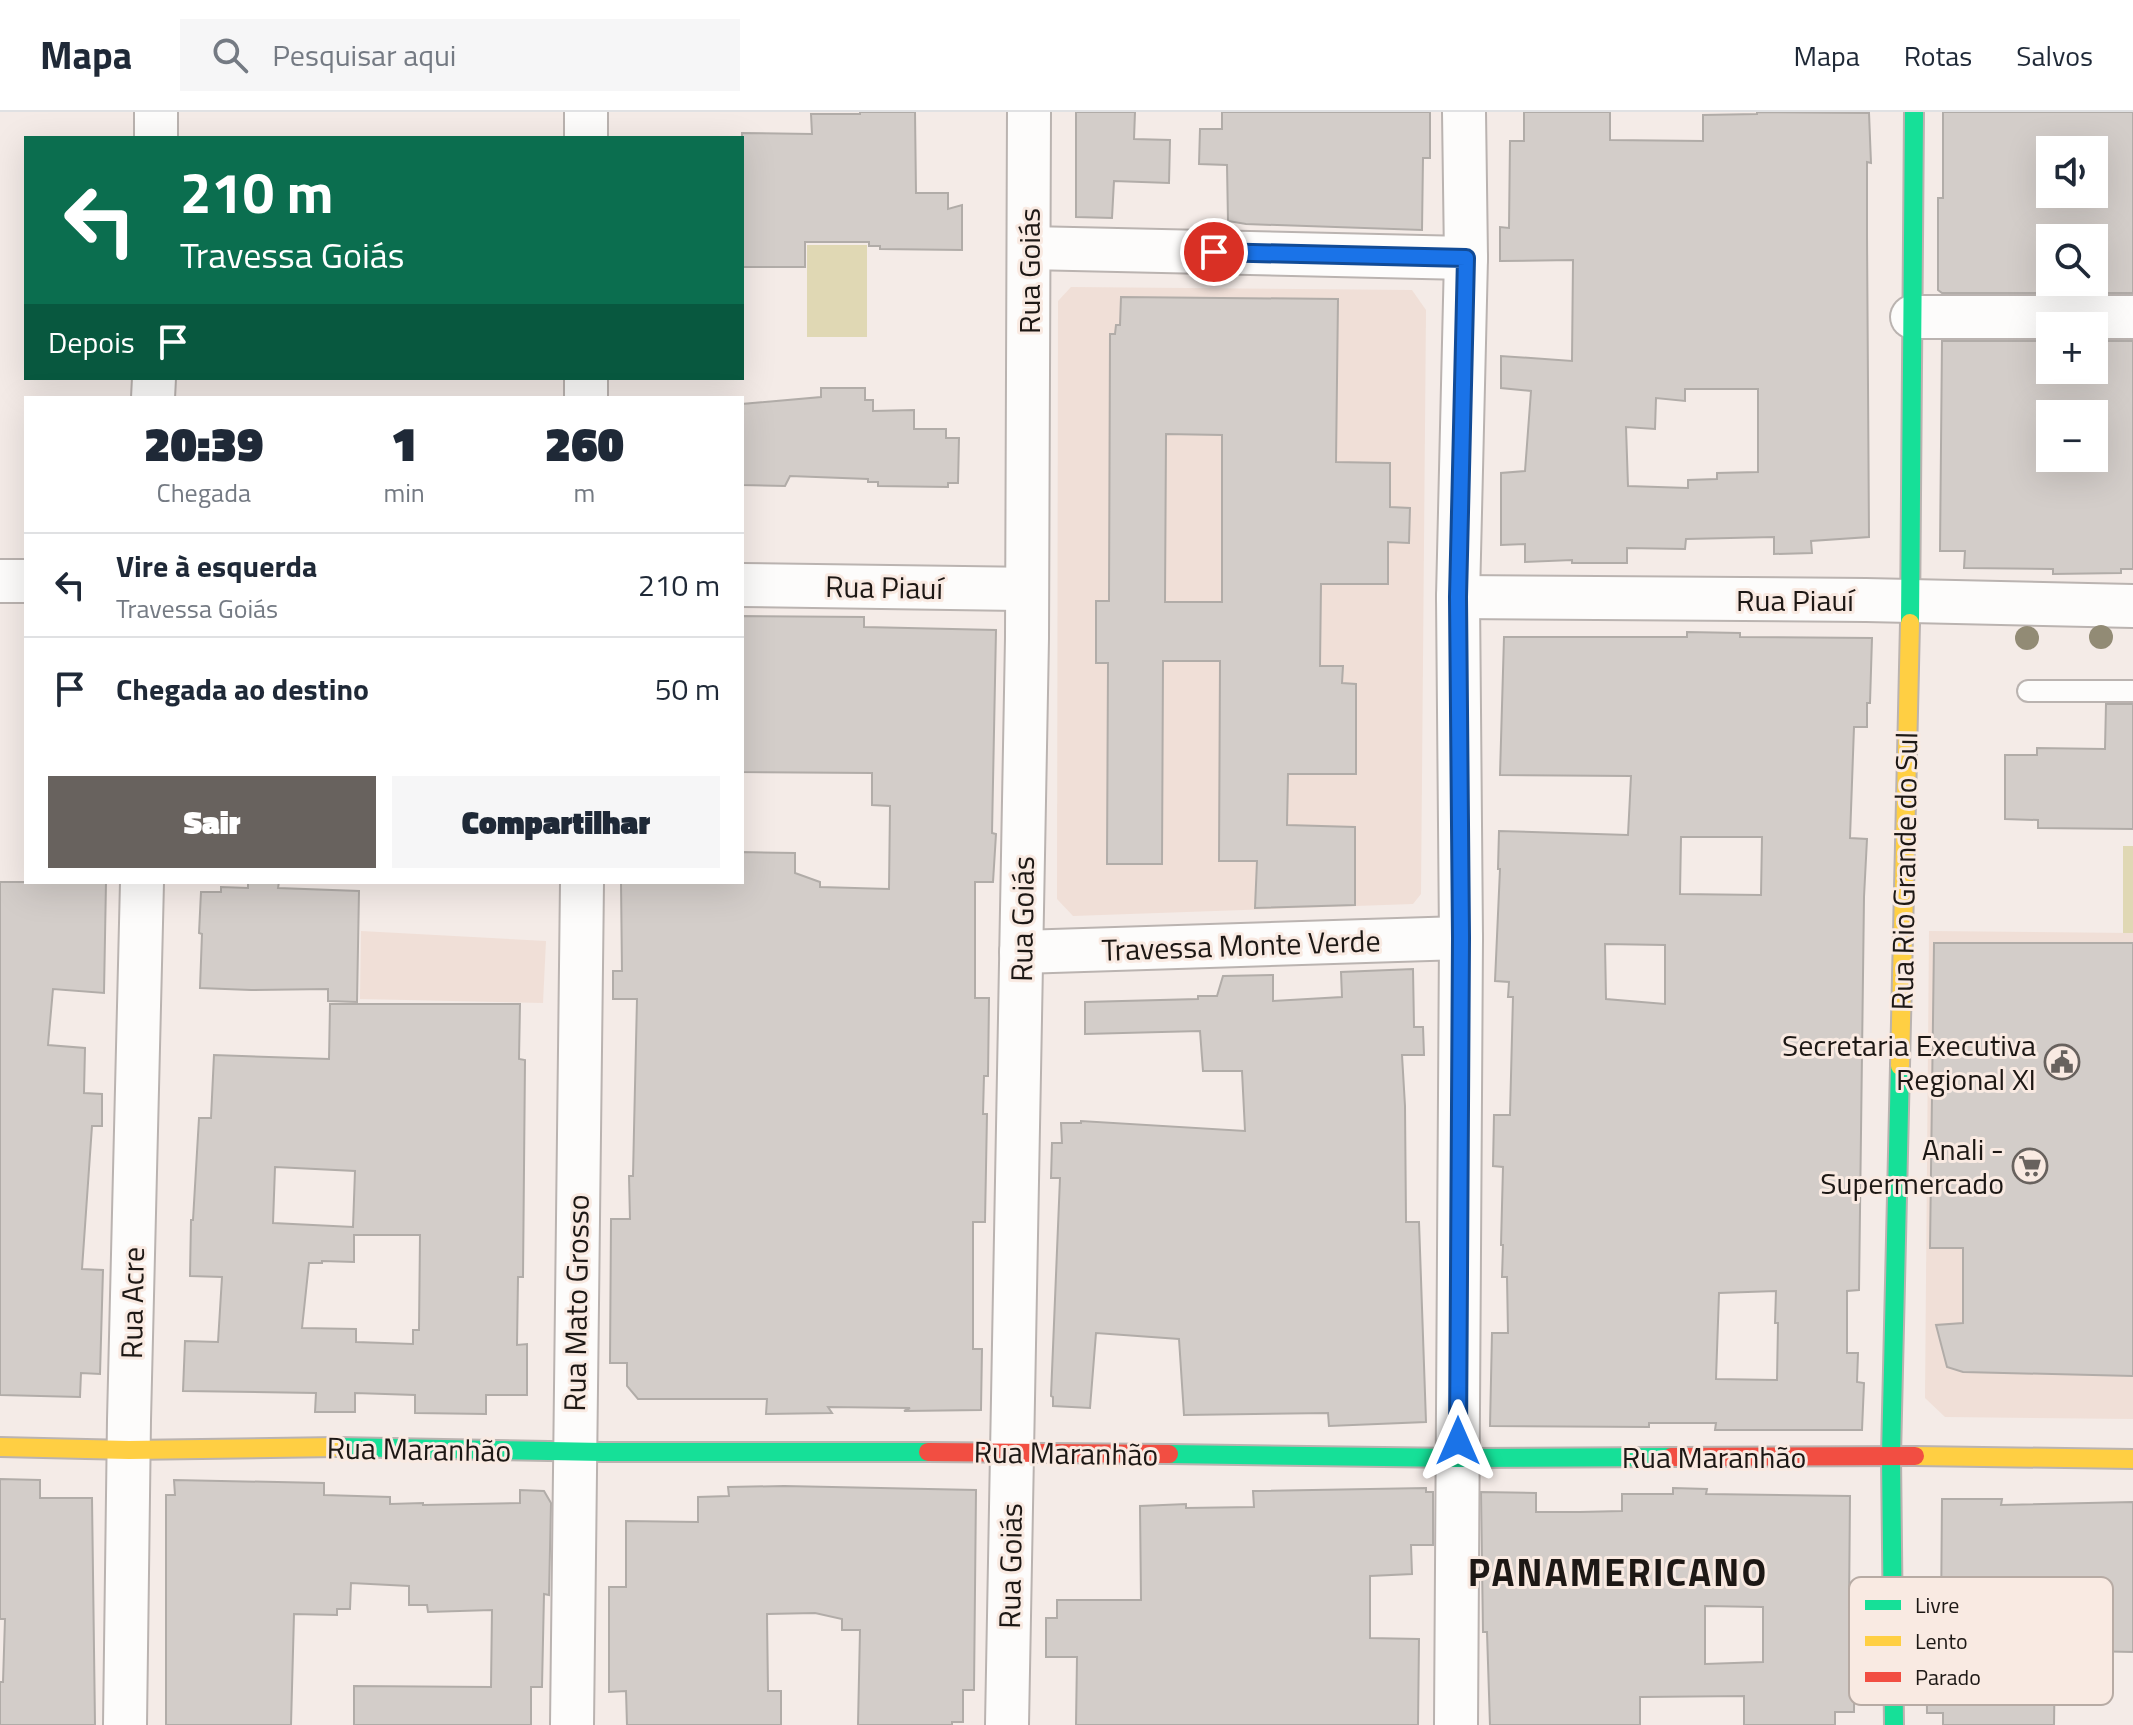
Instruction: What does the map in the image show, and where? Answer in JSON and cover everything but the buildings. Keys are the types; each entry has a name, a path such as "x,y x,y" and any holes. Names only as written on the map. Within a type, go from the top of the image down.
{"street":[{"path":"156,112 156,136"},
{"path":"586,112 586,136"},
{"name":"Rua Goiás","path":"1007,1725 1027,589 1029,112"},
{"path":"1456,1725 1461,938 1458,597 1466,258 1464,112"},
{"name":"Rua Rio Grande do Sul","path":"1892,1577 1891,1456 1910,602 1914,112"},
{"path":"1029,248 1466,258"},
{"path":"1912,317 2133,317"},
{"path":"0,581 24,581"},
{"name":"Rua Piauí","path":"744,585 1027,589"},
{"name":"Rua Piauí","path":"1458,597 2133,606"},
{"name":"Rua Acre","path":"125,1725 142,884"},
{"name":"Rua Mato Grosso","path":"572,1725 582,884"},
{"name":"Travessa Monte Verde","path":"1021,952 1461,938"},
{"name":"Rua Maranhão","path":"0,1447 1012,1452 1458,1458 1891,1456 2133,1459"},
{"name":"Rua Rio Grande do Sul","path":"1894,1705 1894,1725"}],"lane":[{"path":"2028,691 2133,691"}],"shaded area":[{"path":"807,245 867,245 867,337 807,337"},
{"path":"1071,287 1412,290 1426,310 1421,894 1413,904 1073,916 1057,899 1058,301"},
{"path":"2123,846 2133,846 2133,933 2123,933"},
{"path":"361,931 546,941 543,1003 360,999"},
{"name":"Anali - Supermercado","path":"1929,931 2133,933 2133,1419 1945,1417 1925,1398"}],"traffic: fast":[{"path":"1910,623 1914,112"},
{"path":"1892,1577 1891,1456 1900,1066"},
{"path":"337,1447 603,1452 928,1452"},
{"path":"1169,1454 1671,1457"},
{"path":"1894,1705 1894,1725"}],"traffic: slow":[{"path":"1900,1066 1910,623"},
{"path":"0,1447 129,1450 337,1447"},
{"path":"1915,1456 2133,1459"}],"traffic: jam":[{"path":"928,1452 1169,1454"},
{"path":"1671,1457 1915,1456"}],"place":[{"name":"Secretaria Executiva Regional XI","path":"2062,1062"},
{"name":"Anali - Supermercado","path":"2030,1166"}],"district":[{"name":"PANAMERICANO","path":"1618,1572"}],"route":[{"path":"1214,252 1466,258 1458,597 1461,938 1458,1441"}]}
